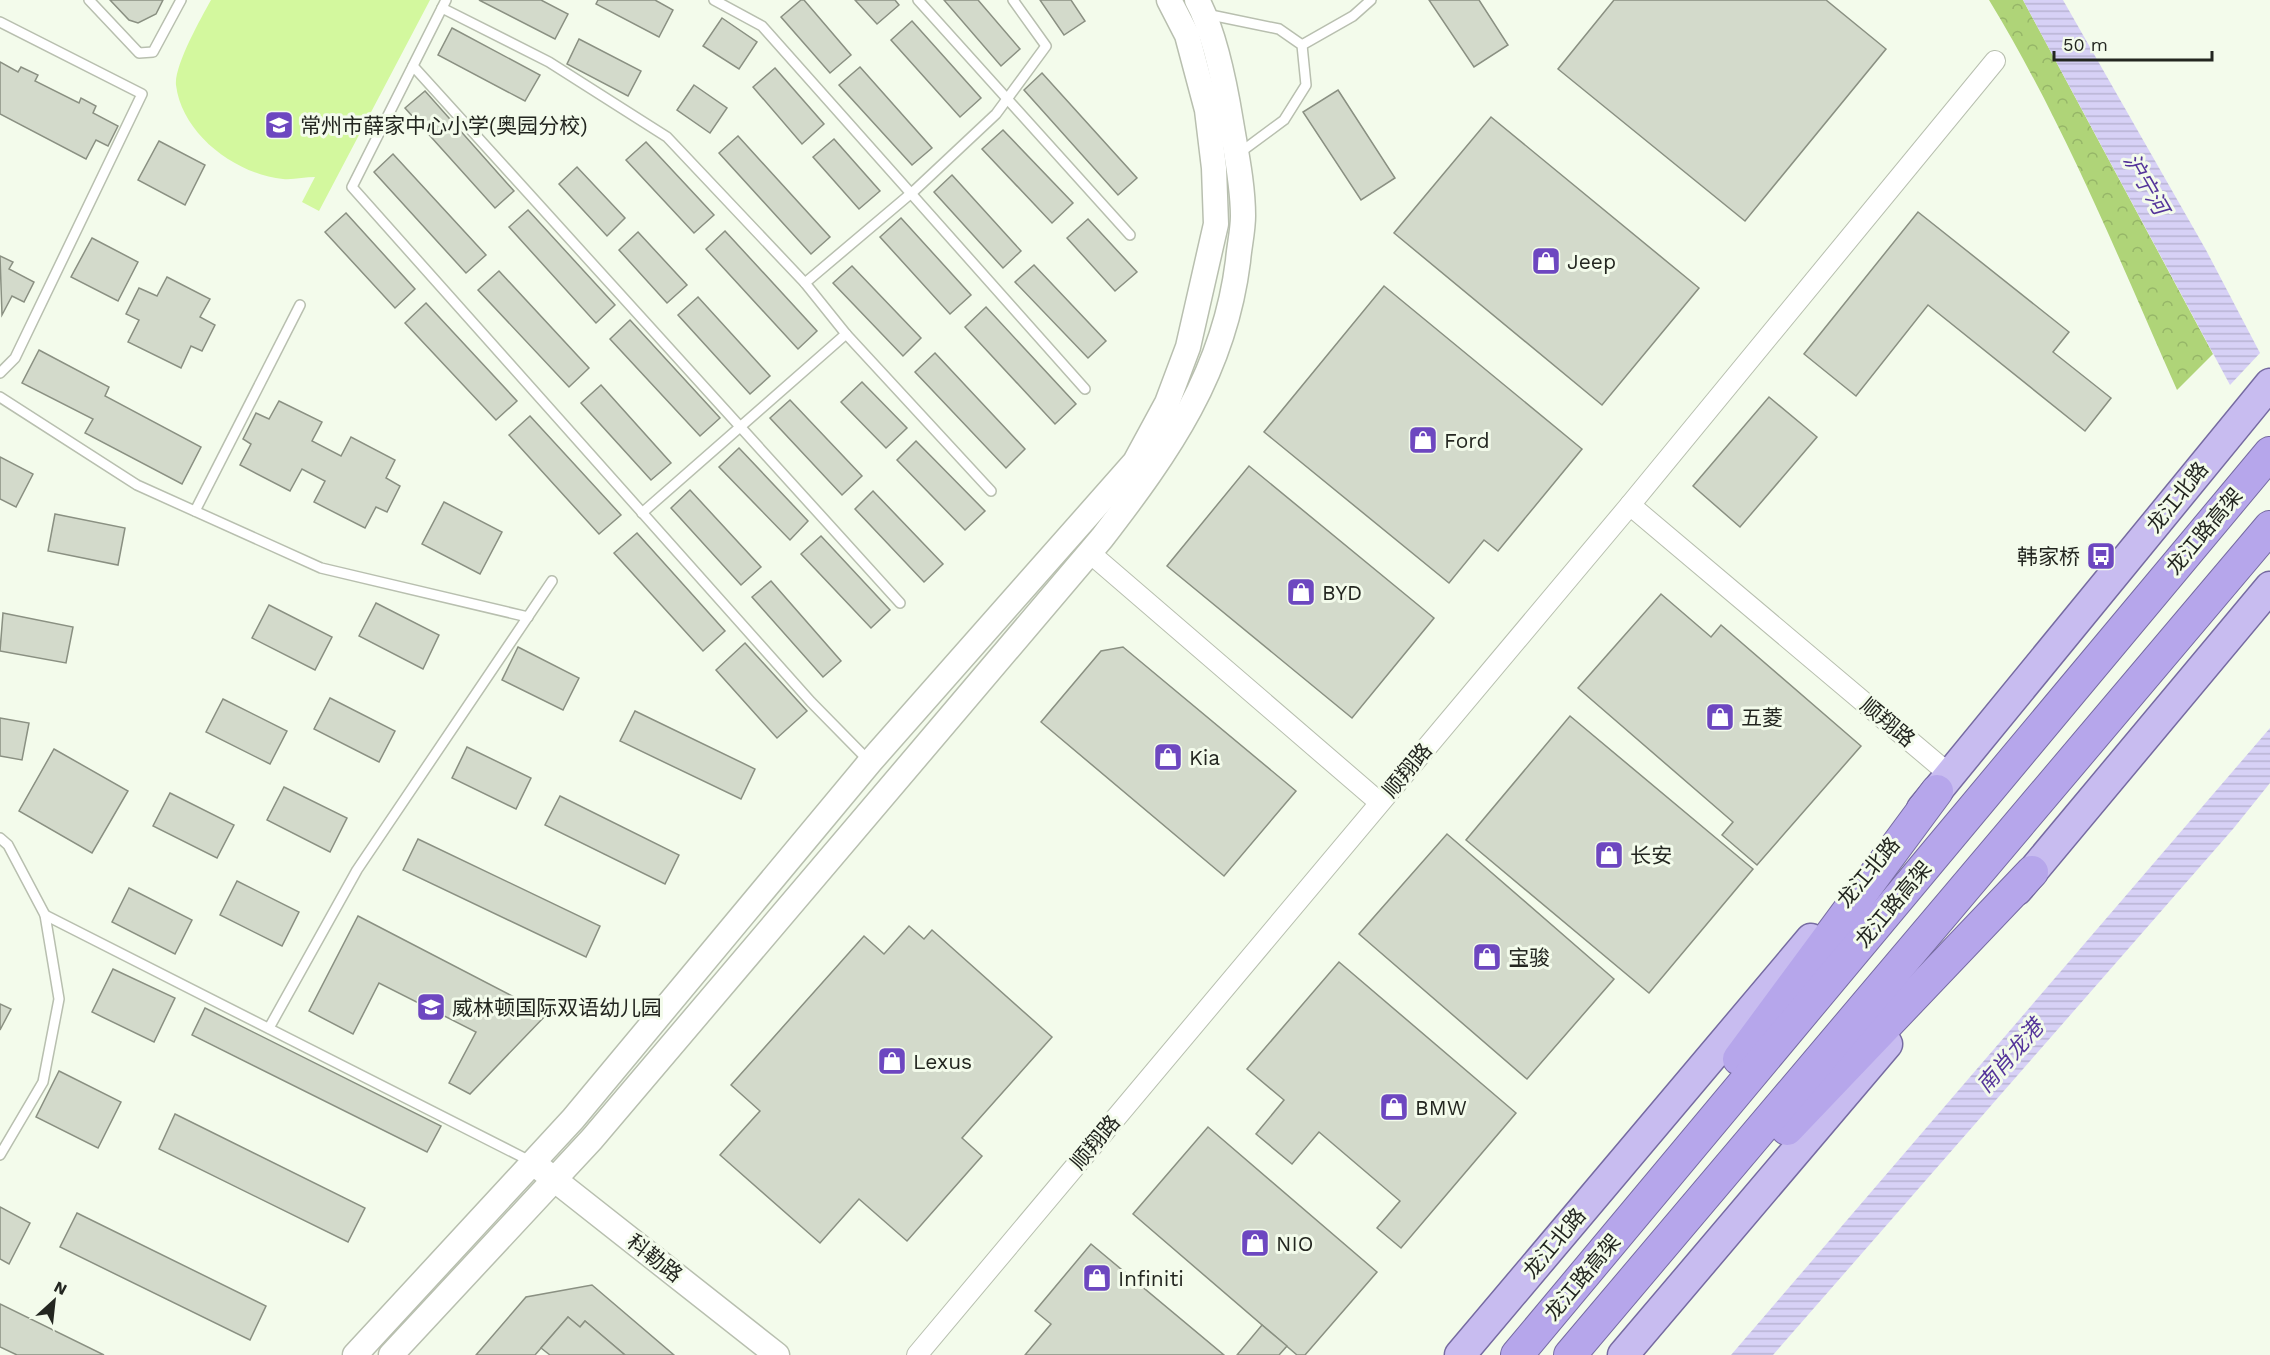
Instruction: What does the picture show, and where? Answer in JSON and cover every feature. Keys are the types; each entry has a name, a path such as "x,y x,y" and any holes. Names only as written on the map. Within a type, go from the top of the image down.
{"highway":[{"name":"龙江路高架","path":"1525,1346 2270,453"},
{"name":"龙江路高架","path":"1570,1355 2270,527"},
{"path":"1525,1346 1943,782"},
{"path":"1570,1355 2032,872"}],"main road":[{"name":"龙江北路","path":"1460,1355 1943,782 2270,384"},
{"path":"1623,1355 2270,587"}],"street":[{"path":"355,1355 573,1119 870,762 1135,462 1167,404 1188,347 1216,224 1214,168 1207,110 1187,35 1169,0"},
{"path":"392,1355 592,1138 1090,553 1155,470 1191,411 1216,357 1233,296 1243,217 1236,155 1223,77 1199,6"},
{"path":"1630,505 1995,61"},
{"name":"顺翔路","path":"916,1355 1630,505 1943,782"},
{"path":"1090,553 1379,802"},
{"name":"科勒路","path":"532,1162 765,1349"}],"lane":[{"path":"89,0 139,53 153,52 181,0"},
{"path":"714,0 762,26 1085,389"},
{"path":"918,0 1130,235"},
{"path":"805,284 911,193 996,114 1046,46 1013,0"},
{"path":"1302,45 1353,16 1371,0"},
{"path":"870,762 811,702 352,188 444,4 549,62 667,137 805,284 846,334 991,491"},
{"path":"1199,6 1279,29 1302,45 1306,85 1284,120 1236,155"},
{"path":"0,22 142,94 15,358 0,373"},
{"path":"413,66 900,603"},
{"path":"195,511 300,305"},
{"path":"642,513 846,334"},
{"path":"0,397 137,484 321,568 528,617"},
{"path":"269,1028 357,870 552,581"},
{"path":"0,838 8,845 45,915 58,999 43,1082 0,1155"},
{"path":"45,915 532,1162"}],"green space":[{"name":"常州市薛家中心小学(奥园分校)","path":"211,0 430,0 319,211 302,202 315,177 283,179 265,176 247,169 214,148 188,120 180,103 176,85 179,66"},
{"path":"1989,0 2023,0 2213,354 2177,390 2066,143 2042,94"}],"water":[{"name":"沪宁河","path":"2023,0 2063,0 2206,250 2260,353 2230,385"},
{"name":"南肖龙港","path":"2270,728 2270,783 2233,829 1773,1355 1731,1355"}],"building":[{"path":"110,0 163,0 156,14 138,23 129,20"},
{"path":"479,0 541,0 568,14 555,39"},
{"path":"598,0 655,0 673,10 659,37 596,4"},
{"path":"804,0 851,55 830,73 781,17"},
{"path":"855,0 895,0 899,5 877,24"},
{"path":"944,0 978,0 1020,49 1001,66"},
{"path":"1040,0 1071,0 1085,21 1064,35"},
{"path":"1429,0 1479,0 1508,45 1474,67"},
{"path":"1614,0 1826,0 1886,49 1745,221 1558,69"},
{"path":"722,18 757,42 739,69 703,46"},
{"path":"912,21 981,98 960,117 891,40"},
{"path":"452,28 540,75 525,101 438,55"},
{"path":"579,39 641,71 628,96 567,64"},
{"path":"0,62 18,72 21,67 38,75 35,81 79,103 81,98 96,106 93,113 118,126 108,146 96,140 86,159 0,114"},
{"path":"860,67 932,148 912,165 839,85"},
{"path":"775,68 824,124 802,144 753,87"},
{"path":"1042,73 1137,178 1118,195 1024,90"},
{"path":"694,85 727,108 710,133 677,110"},
{"path":"1338,90 1395,178 1361,200 1303,112"},
{"path":"425,91 514,191 495,208 405,108"},
{"name":"Jeep","path":"1491,117 1699,288 1602,405 1394,233"},
{"path":"1003,130 1073,203 1052,223 982,149"},
{"path":"738,136 830,237 811,254 719,153"},
{"path":"834,139 880,191 859,209 813,157"},
{"path":"159,141 205,165 185,205 138,180"},
{"path":"646,142 714,215 694,233 626,160"},
{"path":"393,154 486,255 466,273 374,172"},
{"path":"577,167 625,218 607,236 559,184"},
{"path":"952,175 1021,251 1003,268 934,192"},
{"path":"528,210 615,305 596,323 509,227"},
{"path":"1918,212 2069,332 2053,352 2111,398 2085,431 1928,305 1856,396 1804,354"},
{"path":"346,213 415,289 395,308 325,232"},
{"path":"901,218 971,295 950,314 880,237"},
{"path":"1088,219 1137,272 1115,291 1067,238"},
{"path":"725,231 817,331 798,349 706,249"},
{"path":"638,232 687,285 667,303 619,250"},
{"path":"92,238 138,262 118,301 71,277"},
{"path":"0,256 13,262 9,269 34,282 24,302 12,296 2,315"},
{"path":"1034,265 1106,341 1088,358 1015,282"},
{"path":"852,266 921,338 903,356 833,283"},
{"path":"499,271 589,368 569,387 478,290"},
{"path":"167,277 210,299 200,317 215,325 202,351 191,346 181,368 128,342 139,320 126,314 139,288 157,296"},
{"name":"Ford","path":"1384,286 1582,449 1498,551 1484,540 1449,583 1264,432"},
{"path":"698,297 770,376 750,394 678,315"},
{"path":"426,303 517,401 496,420 405,323"},
{"path":"986,307 1076,404 1055,424 965,327"},
{"path":"630,320 720,418 700,436 610,339"},
{"path":"39,350 109,387 105,396 201,447 182,484 85,433 93,419 22,383"},
{"path":"935,353 1025,449 1006,468 915,372"},
{"path":"862,382 907,428 886,448 841,402"},
{"path":"601,385 671,463 651,480 581,403"},
{"path":"1769,397 1817,437 1740,527 1693,486"},
{"path":"790,400 862,476 842,495 770,418"},
{"path":"279,401 322,422 312,441 341,456 351,437 395,460 386,478 400,486 387,512 376,507 365,528 314,502 325,481 302,469 290,491 240,465 251,444 243,439 256,413 269,419"},
{"path":"530,416 621,515 599,534 509,435"},
{"path":"916,441 985,511 965,530 897,460"},
{"path":"739,448 808,521 790,540 719,467"},
{"path":"0,457 33,474 16,507 0,499"},
{"name":"BYD","path":"1249,466 1434,618 1352,718 1167,566"},
{"path":"690,490 761,567 741,585 671,508"},
{"path":"873,491 943,564 924,582 855,509"},
{"path":"444,502 502,532 480,574 422,544"},
{"path":"55,514 125,528 118,565 48,551"},
{"path":"637,533 725,631 703,651 614,553"},
{"path":"821,536 890,610 871,628 801,554"},
{"path":"771,581 841,661 823,677 752,597"},
{"name":"五菱","path":"1661,594 1711,637 1721,625 1861,746 1757,865 1722,835 1733,822 1578,688"},
{"path":"376,603 439,635 423,669 359,636"},
{"path":"269,605 332,637 315,670 252,638"},
{"path":"3,613 73,627 66,663 0,651"},
{"path":"745,643 807,711 777,738 716,670"},
{"path":"518,647 579,678 563,710 502,680"},
{"name":"Kia","path":"1123,647 1296,791 1224,876 1041,722 1101,651"},
{"path":"330,698 395,731 379,762 314,729"},
{"path":"223,699 287,731 270,764 206,732"},
{"path":"635,711 755,769 741,799 620,741"},
{"name":"长安","path":"1570,716 1753,869 1649,993 1466,840"},
{"path":"0,718 29,723 22,760 0,756"},
{"path":"467,747 531,778 516,809 452,778"},
{"path":"54,749 128,791 92,853 19,811"},
{"path":"284,787 347,818 330,852 267,820"},
{"path":"170,793 234,825 217,858 153,826"},
{"path":"560,796 679,855 665,884 545,825"},
{"name":"宝骏","path":"1447,834 1614,979 1527,1079 1359,934"},
{"path":"418,839 600,926 586,957 403,870"},
{"path":"237,881 299,912 282,946 220,915"},
{"path":"129,888 192,920 175,954 112,922"},
{"path":"358,916 547,1014 470,1094 449,1083 476,1032 379,983 353,1034 309,1011"},
{"name":"Lexus","path":"909,926 924,939 932,930 1052,1037 962,1138 982,1156 907,1241 859,1199 820,1243 720,1155 760,1111 731,1085 864,936 884,954"},
{"name":"BMW","path":"1339,962 1516,1113 1401,1248 1377,1228 1400,1201 1319,1132 1292,1164 1256,1134 1284,1100 1247,1069"},
{"path":"113,969 175,998 154,1042 92,1012"},
{"path":"0,1004 11,1009 0,1030"},
{"path":"205,1008 441,1126 427,1152 192,1035"},
{"path":"59,1071 121,1102 98,1148 36,1117"},
{"path":"175,1114 365,1208 348,1242 159,1149"},
{"name":"NIO","path":"1208,1127 1377,1272 1305,1355 1297,1355 1133,1214"},
{"path":"0,1207 30,1223 9,1264 0,1259"},
{"path":"77,1213 266,1306 250,1340 60,1247"},
{"name":"Infiniti","path":"1091,1244 1224,1355 1025,1355 1051,1324 1035,1311"},
{"path":"592,1285 674,1355 625,1355 585,1321 580,1327 568,1317 535,1355 476,1355 526,1297"},
{"path":"0,1304 104,1355 17,1355 0,1347"},
{"path":"568,1317 580,1327 585,1321 625,1355 550,1355 541,1348"},
{"path":"1262,1325 1287,1346 1279,1355 1237,1355"}],"place":[{"name":"常州市薛家中心小学(奥园分校)","path":"279,125"},
{"name":"Jeep","path":"1546,261"},
{"name":"Ford","path":"1423,440"},
{"name":"韩家桥","path":"2101,556"},
{"name":"BYD","path":"1301,592"},
{"name":"五菱","path":"1720,717"},
{"name":"Kia","path":"1168,757"},
{"name":"长安","path":"1609,855"},
{"name":"宝骏","path":"1487,957"},
{"name":"威林顿国际双语幼儿园","path":"431,1007"},
{"name":"Lexus","path":"892,1061"},
{"name":"BMW","path":"1394,1107"},
{"name":"NIO","path":"1255,1243"},
{"name":"Infiniti","path":"1097,1278"}]}
